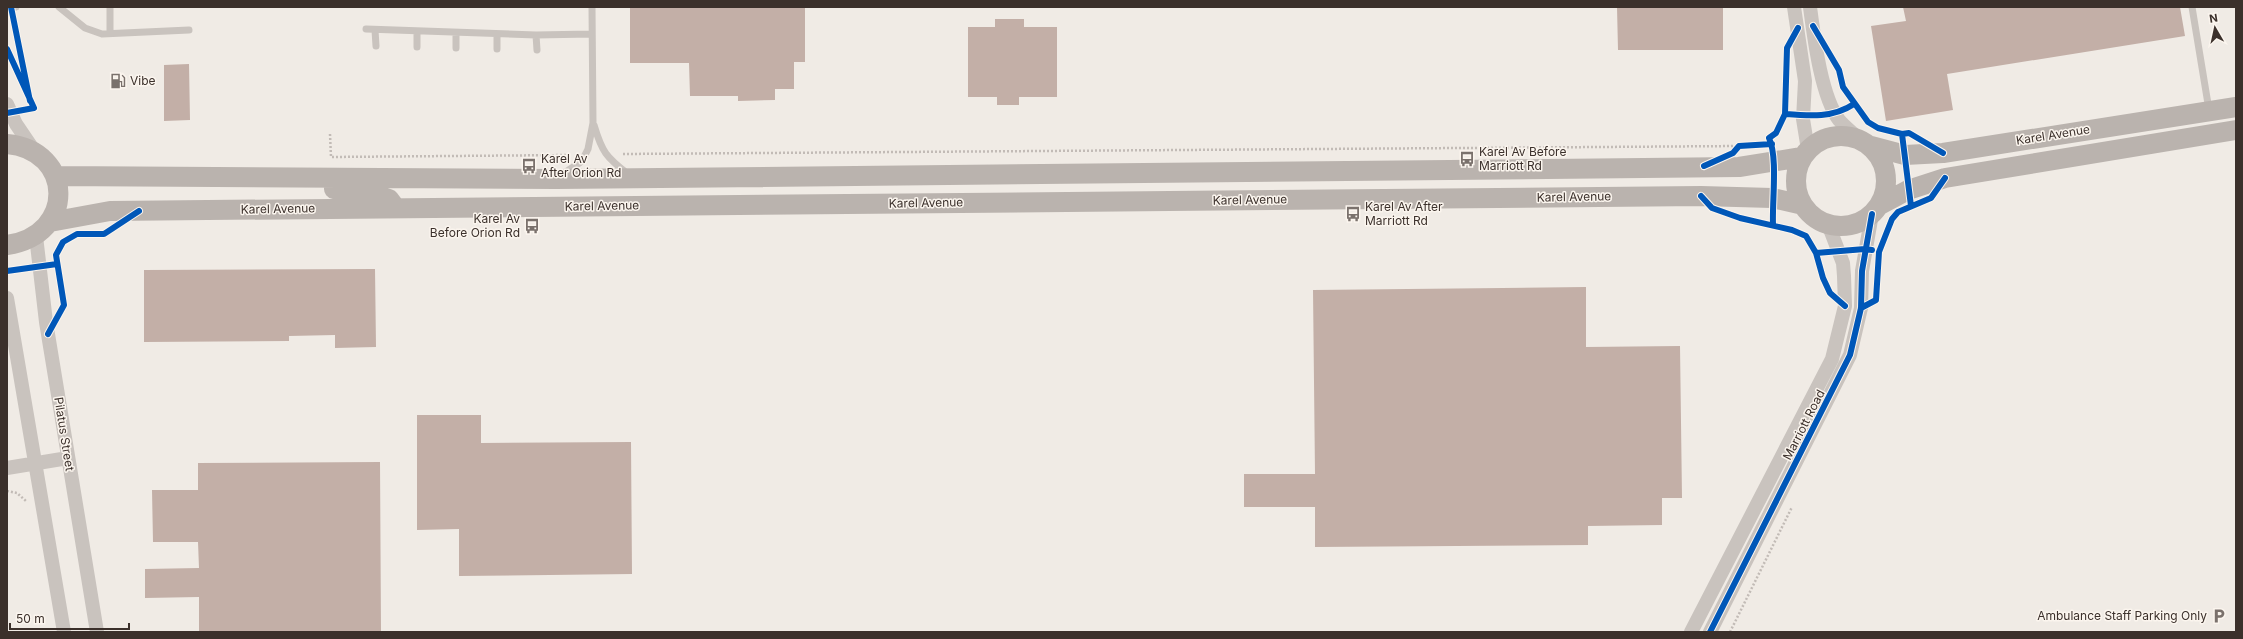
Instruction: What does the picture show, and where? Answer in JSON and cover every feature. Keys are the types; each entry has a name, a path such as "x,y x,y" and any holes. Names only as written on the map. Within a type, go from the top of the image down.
{"main road":[{"name":"Karel Avenue","path":"2236,107 1943,153 1905,155 1846,136 1832,137 1819,142 1805,154 1798,169 1796,182 1798,194 1803,205 1810,214 1828,224 1852,225 1908,190 1945,178 2236,130"},
{"path":"1865,143 1879,156 1885,167 1887,180 1885,193 1876,209"},
{"path":"7,144 19,145 35,152 46,161 54,176 58,192 57,202 43,229"},
{"name":"Karel Avenue","path":"54,176 556,179 1739,167 1805,154"},
{"path":"284,178 335,190 376,195 389,199 396,208"},
{"name":"Karel Avenue","path":"7,245 22,243 43,229 110,211 1701,196 1772,198 1803,205"}],"street":[{"path":"1794,7 1805,81 1803,119 1805,154"},
{"path":"1810,7 1817,54 1832,107 1839,120 1865,143"},
{"path":"7,104 16,124 35,152"},
{"name":"Marriott Road","path":"1710,632 1850,355 1862,308 1862,271 1876,209"},
{"name":"Marriott Road","path":"1691,632 1832,359 1844,306 1844,276 1843,263 1828,224"},
{"name":"Pilatus Street","path":"43,229 46,322 97,632"},
{"path":"7,298 64,632"},
{"path":"7,468 68,458"}],"lane":[{"path":"7,9 16,7"},
{"path":"59,7 85,28 102,34 190,30"},
{"path":"110,7 110,33"},
{"path":"592,7 591,34 594,123 600,147 634,178"},
{"path":"2192,7 2209,112"},
{"path":"366,29 536,35 591,34"},
{"path":"375,30 376,46"},
{"path":"417,32 417,47"},
{"path":"456,33 456,48"},
{"path":"497,34 497,49"},
{"path":"536,35 537,50"},
{"path":"556,179 582,161 586,155 594,123"}],"path":[{"path":"330,134 331,157 586,155"},
{"path":"606,154 1742,146"},
{"path":"1733,153 1742,146"}],"building":[{"path":"630,7 805,7 805,62 794,62 794,89 775,89 775,100 738,101 738,96 690,96 689,63 630,63"},
{"path":"1617,7 1723,7 1723,50 1618,50"},
{"path":"1903,7 2180,7 2185,36 1947,74 1953,110 1886,121 1871,26 1906,21"},
{"path":"995,19 1024,19 1024,27 1057,27 1057,97 1019,97 1019,105 997,105 997,97 968,97 968,27 995,27"},
{"path":"189,64 190,120 164,121 164,65"},
{"path":"375,269 376,347 335,348 335,335 289,336 289,341 144,342 144,270"},
{"path":"1586,287 1586,347 1680,346 1682,498 1662,498 1662,525 1588,526 1588,545 1315,547 1315,507 1244,507 1244,474 1315,474 1313,290"},
{"path":"417,415 481,415 481,443 631,442 632,574 459,576 459,529 417,530"},
{"path":"380,462 381,632 199,632 199,597 145,598 145,569 199,568 198,542 153,542 152,490 198,490 198,463"}],"cycle path":[{"path":"11,7 30,101"},
{"path":"1813,26 1839,70 1843,87 1868,122 1878,128 1902,134 1909,133 1943,153"},
{"path":"1773,224 1774,167 1772,146 1769,138 1776,133 1785,114 1787,48 1798,28"},
{"path":"7,49 34,108 7,113"},
{"path":"1785,114 1830,114 1846,109 1854,104"},
{"path":"1902,134 1911,206"},
{"path":"1704,166 1733,153 1739,146 1772,144"},
{"path":"1861,308 1876,300 1879,252 1892,219 1898,212 1931,198 1945,178"},
{"path":"1701,196 1712,208 1740,218 1792,230 1806,236 1816,253 1823,278 1830,293 1845,306"},
{"path":"48,334 64,305 56,255 63,242 77,234 104,234 139,211"},
{"path":"1710,632 1850,355 1861,308 1862,271 1872,214"},
{"path":"1816,253 1865,249 1872,250"},
{"path":"7,271 57,264"}],"place":[{"name":"Vibe","path":"118,81"},
{"name":"Karel Av Before Marriott Rd","path":"1467,159"},
{"name":"Karel Av After Orion Rd","path":"529,166"},
{"name":"Karel Av After Marriott Rd","path":"1353,214"},
{"name":"Karel Av Before Orion Rd","path":"532,226"},
{"name":"Ambulance Staff Parking Only","path":"2219,616"}]}
